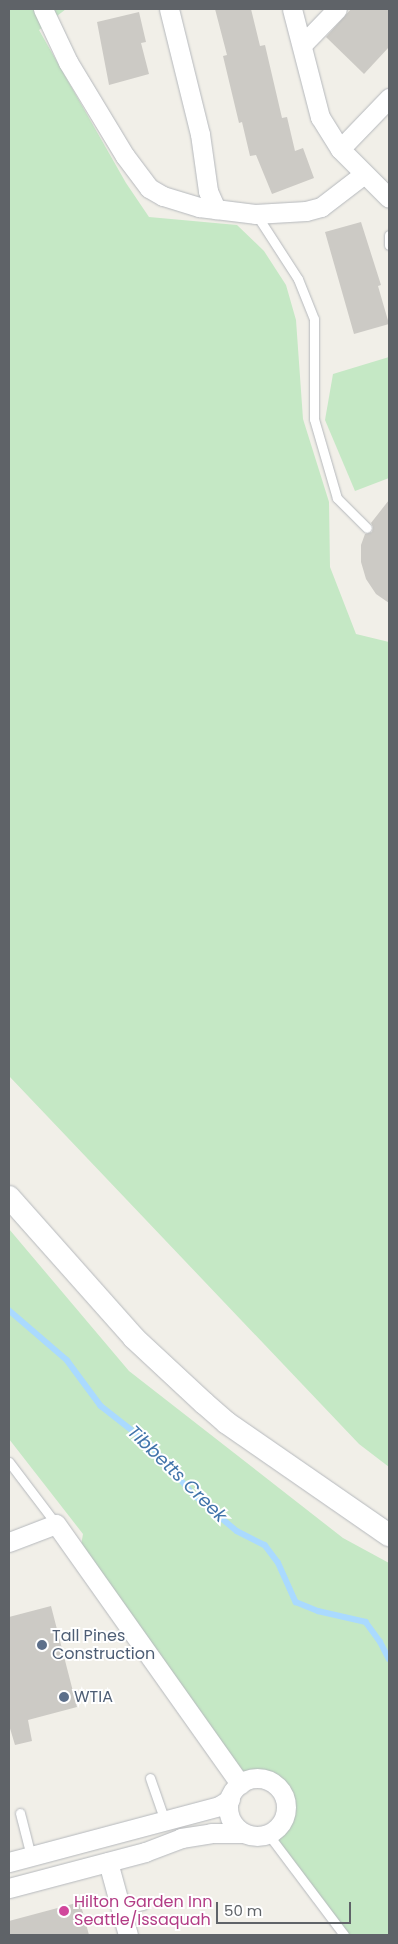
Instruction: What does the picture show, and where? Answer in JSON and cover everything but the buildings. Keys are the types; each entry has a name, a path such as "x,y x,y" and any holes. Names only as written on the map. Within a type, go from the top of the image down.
{"street":[{"path":"43,9 68,62 125,156 149,188 163,196 190,205 255,214 306,211 321,207 364,174"},
{"path":"169,9 200,134 208,190 216,209"},
{"path":"292,9 320,117 340,149 389,198"},
{"path":"302,45 337,9"},
{"path":"340,149 389,98"},
{"path":"9,1197 134,1338 204,1403 227,1423 389,1535"},
{"path":"9,1542 56,1524 235,1791"},
{"path":"9,1862 219,1806 251,1779 263,1779 272,1782 281,1791 286,1806 280,1825 268,1834 260,1836 244,1833 196,1835 108,1862 9,1888"},
{"path":"235,1791 228,1806 232,1822 244,1833"},
{"path":"108,1862 128,1935"}],"lane":[{"path":"255,214 298,279 314,319 314,419 338,498 367,528"},
{"path":"389,235 389,245"},
{"path":"9,1462 56,1524"},
{"path":"150,1778 165,1821"},
{"path":"20,1813 31,1856"},
{"path":"268,1834 344,1935"},
{"path":"121,1910 143,1905"}],"green space":[{"path":"9,9 66,9 39,30 126,183 149,217 237,225 264,251 286,285 296,320 303,419 329,502 330,567 356,634 389,642 389,1467 359,1444 9,1076"},
{"path":"389,357 389,478 355,491 325,420 333,374"},
{"path":"9,1229 129,1371 343,1538 389,1563 389,1935 344,1935 268,1834 280,1825 285,1814 284,1797 281,1791 272,1782 263,1779 245,1781 79,1557 83,1534 9,1439"}],"waterway":[{"name":"Tibbetts Creek","path":"9,1310 67,1360 101,1406 151,1445 193,1494 237,1531 265,1545 278,1562 296,1602 318,1611 366,1622 380,1641 389,1659"}],"place":[{"name":"Tall Pines Construction","path":"42,1645"},
{"name":"WTIA","path":"64,1697"},
{"name":"Hilton Garden Inn Seattle/Issaquah","path":"64,1911"}]}
